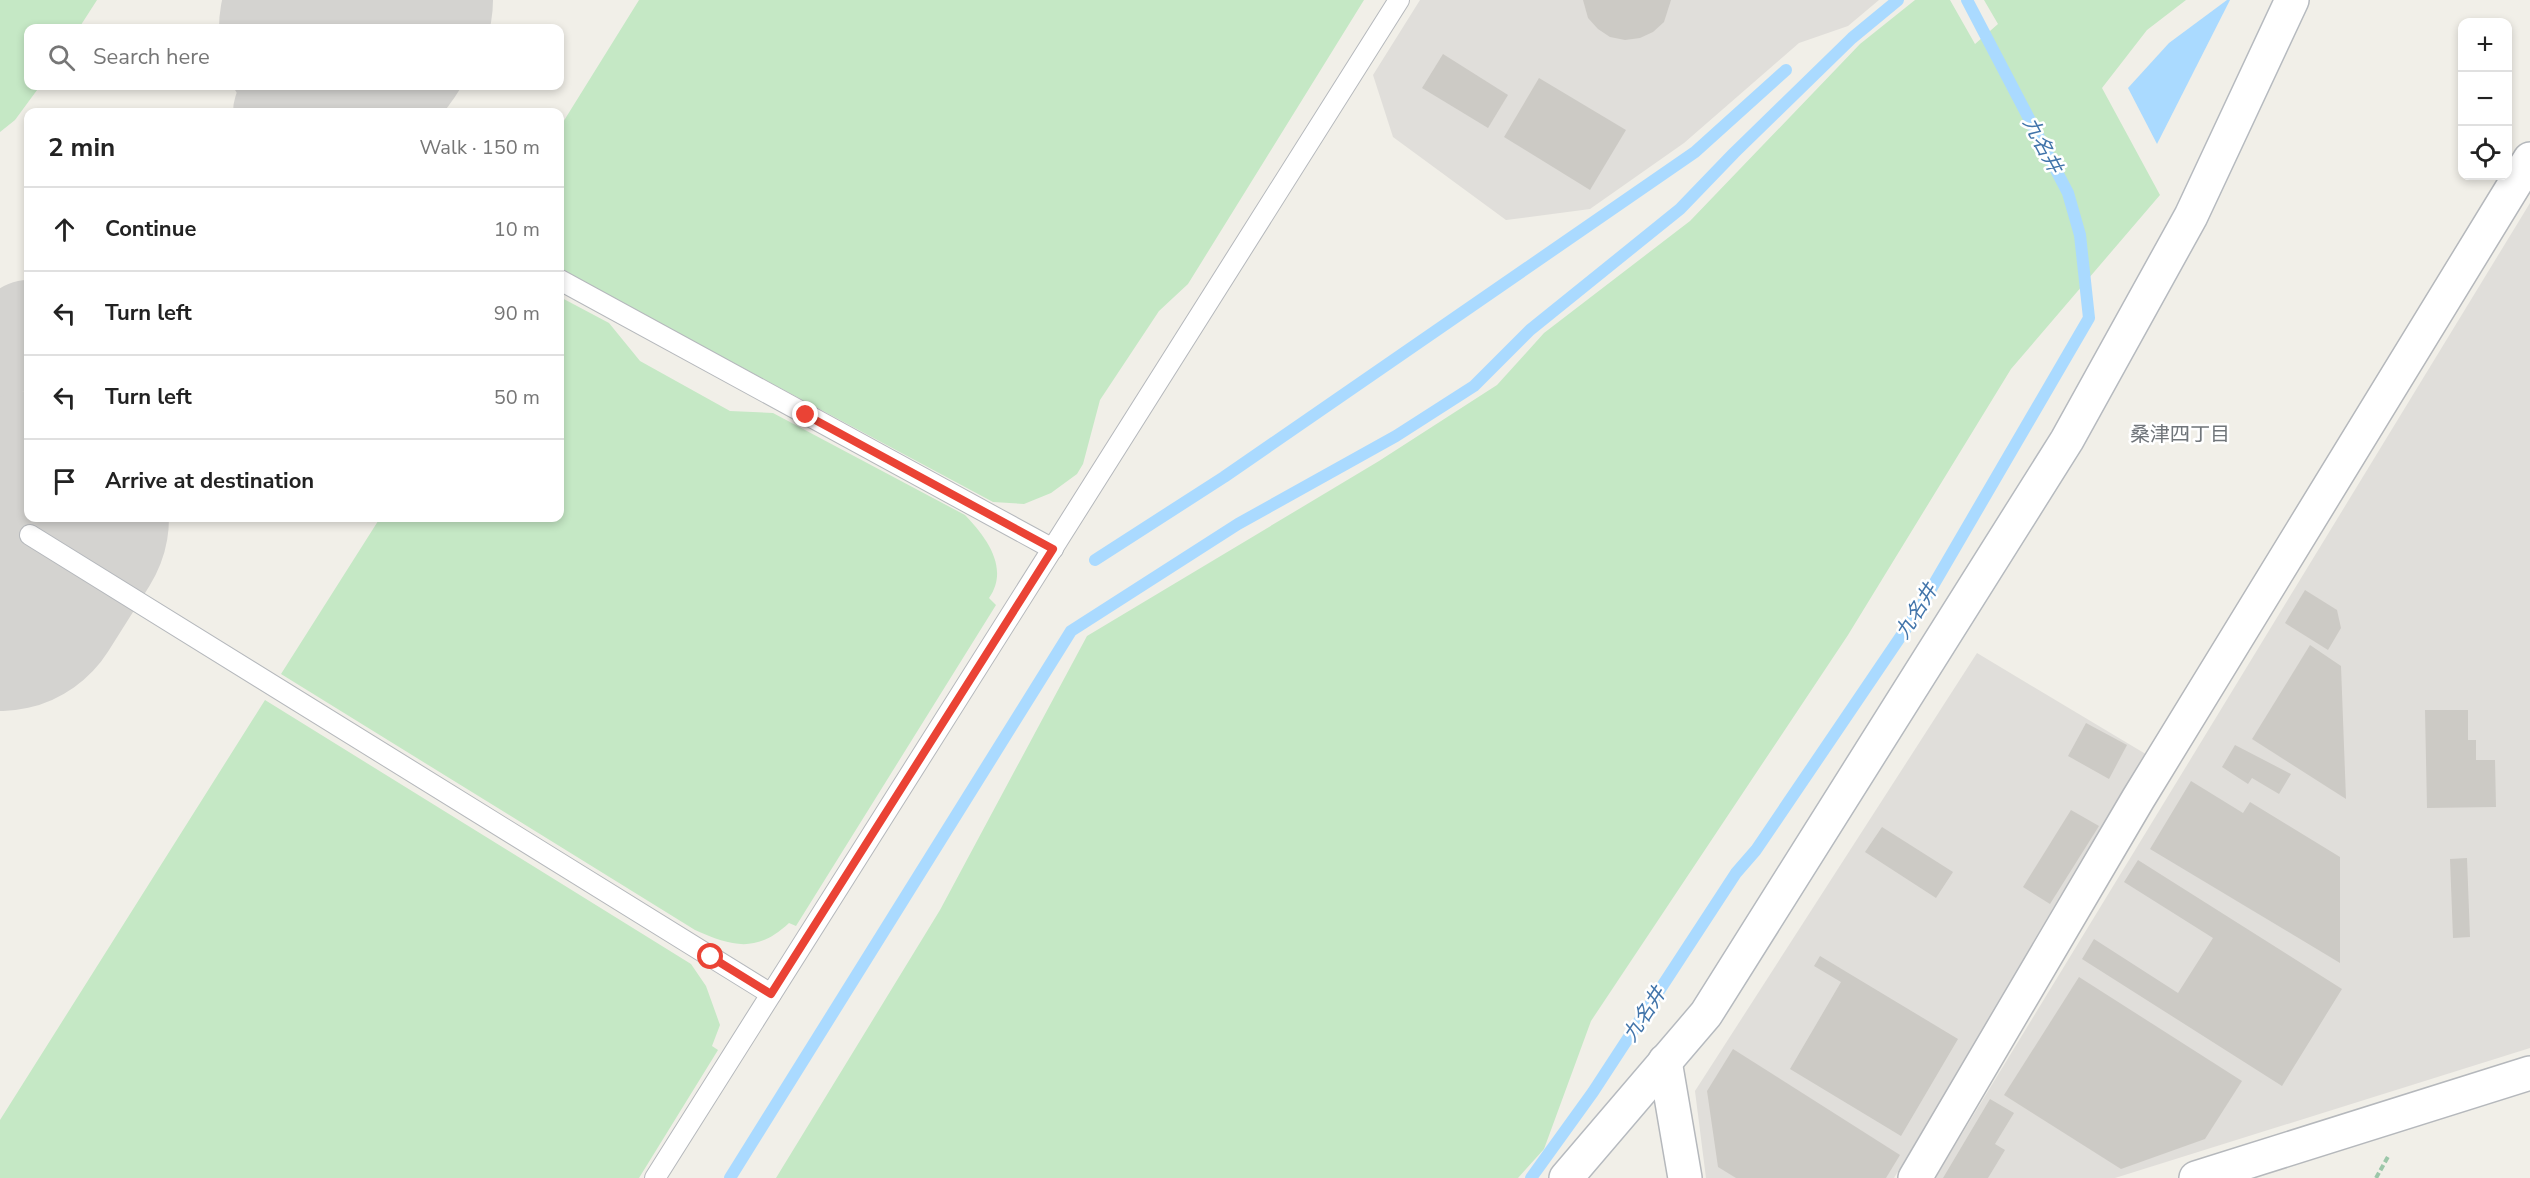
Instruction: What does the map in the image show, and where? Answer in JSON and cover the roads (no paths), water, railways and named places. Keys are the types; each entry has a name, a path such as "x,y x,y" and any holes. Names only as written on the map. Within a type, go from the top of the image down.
{"street":[{"path":"1566,1178 1706,1014 2067,440 2191,216 2292,0"},
{"path":"1915,1178 2138,798 2530,159"},
{"path":"1665,1061 1685,1178"},
{"path":"2196,1178 2530,1073"}],"lane":[{"path":"655,1178 1399,0"},
{"path":"564,282 1053,549"},
{"path":"30,535 771,994"}],"water":[{"path":"2230,0 2157,144 2128,88 2169,43"}],"waterway":[{"path":"730,1178 1071,631 1238,524 1396,436 1474,386 1530,330 1680,209 1852,38 1898,0"},
{"name":"九名井","path":"1531,1178 1593,1092 1736,873 1756,850 1920,608 2089,318 2080,235 2068,193 1967,0"},
{"path":"1095,560 1224,477 1695,152 1786,70"}],"district":[{"name":"桑津四丁目","path":"2180,434"}]}
